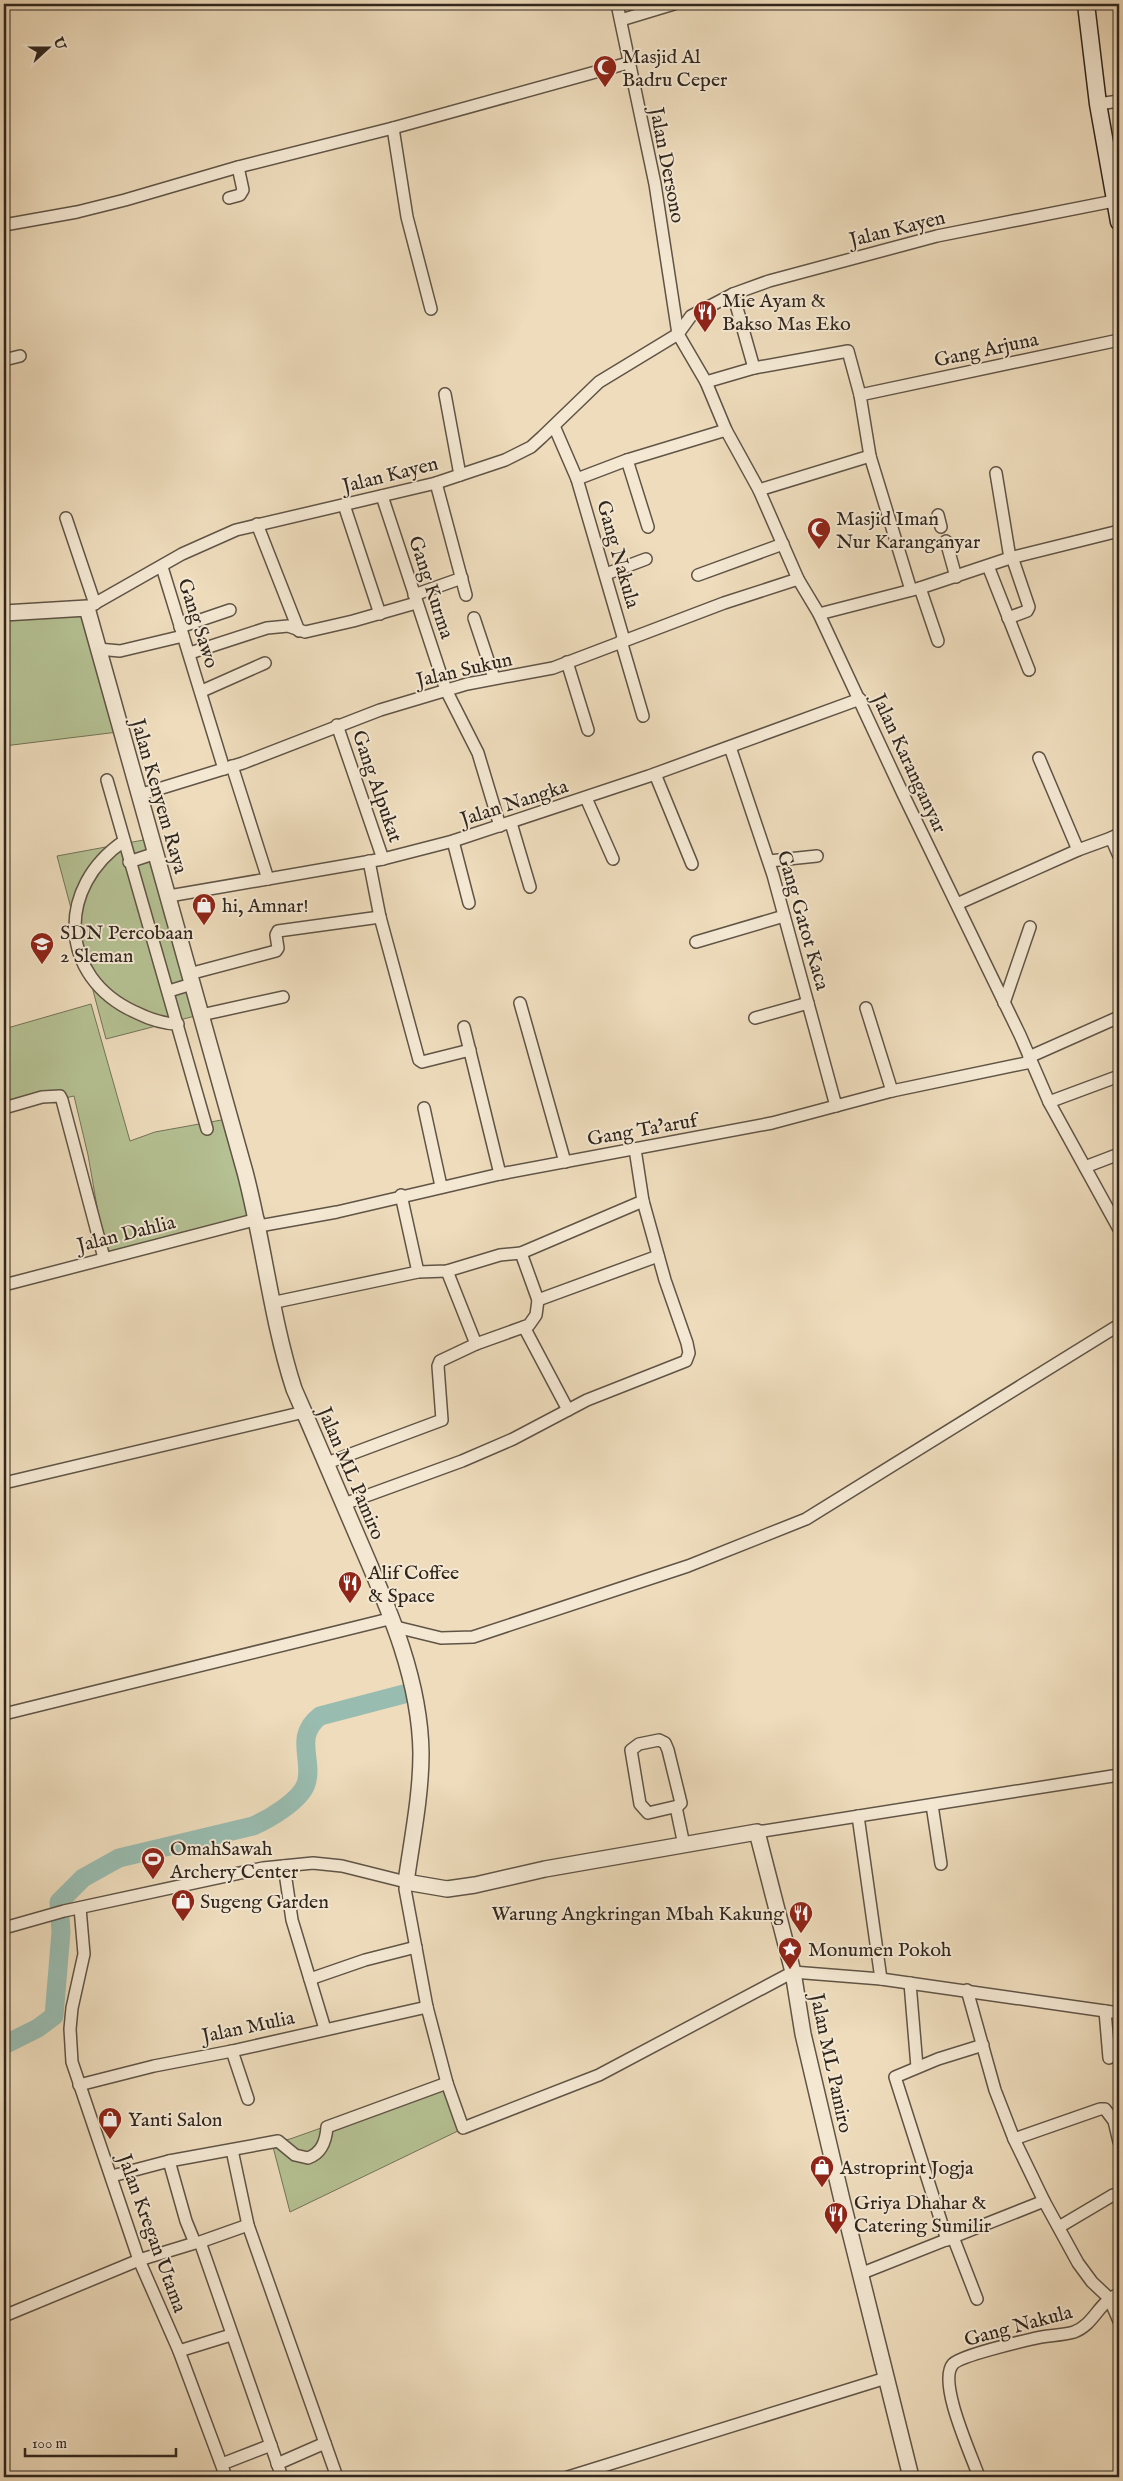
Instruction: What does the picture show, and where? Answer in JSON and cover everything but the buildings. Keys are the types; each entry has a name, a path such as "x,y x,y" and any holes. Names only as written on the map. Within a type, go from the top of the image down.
{"main road":[{"path":"1086,4 1098,104 1117,200 1119,222"}],"street":[{"name":"Jalan Dersono","path":"617,4 655,184 678,334"},
{"path":"621,20 674,4"},
{"path":"4,225 103,206 238,167 393,128 628,63"},
{"path":"1098,104 1119,101"},
{"path":"393,128 408,216 432,309"},
{"path":"229,198 240,194 243,190 238,167"},
{"name":"Jalan Kayen","path":"91,606 203,544 257,524 436,482 460,475 531,447 599,382 678,334 691,316 733,294 770,280 937,236 1117,200"},
{"path":"733,294 754,368"},
{"name":"Jalan Karanganyar","path":"678,334 706,382 726,430 759,490 798,579 819,614 860,699 902,794 957,904 1049,1102 1119,1229"},
{"name":"Gang Arjuna","path":"860,395 1119,340"},
{"path":"706,382 754,368 848,350 860,395 870,456 915,589 938,641"},
{"path":"4,360 20,356"},
{"path":"445,394 460,475"},
{"name":"Gang Nakula","path":"554,426 577,479 606,574 643,716"},
{"name":"Gang Nakula","path":"577,479 626,460 726,430"},
{"path":"759,490 870,456"},
{"path":"626,460 648,527"},
{"path":"996,473 1011,558 1029,607 1029,610 1008,618"},
{"path":"436,482 466,594"},
{"name":"Gang Kurma","path":"382,496 446,690 478,753 530,887"},
{"path":"344,505 380,614"},
{"path":"938,514 942,527"},
{"path":"4,614 91,606 66,518"},
{"path":"257,524 299,631"},
{"path":"819,614 915,589 1011,558 1119,531"},
{"path":"946,541 956,576"},
{"path":"698,575 783,544"},
{"path":"606,574 646,559"},
{"name":"Gang Sawo","path":"162,566 228,768 268,879"},
{"path":"988,566 1029,670"},
{"path":"190,653 276,626 288,626 299,631 380,614 462,578"},
{"name":"Jalan Sukun","path":"139,795 228,768 337,725 446,690 494,678 540,671 798,579"},
{"name":"Jalan Kenyem Raya","path":"91,606 98,648 258,1223"},
{"path":"98,648 120,651 182,631 230,610"},
{"path":"474,618 494,678"},
{"path":"567,662 588,730"},
{"name":"Gang Sawo","path":"202,691 265,663"},
{"name":"Jalan Nangka","path":"168,896 383,859 453,841 655,774 860,699"},
{"name":"Gang Alpukat","path":"337,725 383,859"},
{"name":"Gang Gatot Kaca","path":"730,747 769,861 836,1106"},
{"path":"1039,758 1078,850"},
{"path":"655,774 692,864"},
{"path":"107,780 129,862 169,991 207,1128"},
{"path":"586,798 613,859"},
{"path":"957,904 1078,850 1115,836 1119,856"},
{"path":"124,841 101,859 84,885 76,909 74,925 76,945 87,973 94,984 117,1003 151,1020 178,1024"},
{"path":"453,841 470,904"},
{"path":"129,862 156,854"},
{"path":"769,861 817,856"},
{"path":"369,861 380,916 419,1060 422,1062 470,1050"},
{"path":"169,991 190,979 276,951 278,948 276,934 278,931 380,916"},
{"path":"696,942 784,916"},
{"path":"1004,1003 1030,927"},
{"path":"201,1015 283,997"},
{"path":"520,1003 565,1162"},
{"path":"755,1018 808,1003"},
{"path":"866,1008 892,1091"},
{"name":"Gang Ta'aruf","path":"258,1223 337,1212 441,1186 772,1123 892,1091 1030,1060 1119,1018"},
{"path":"464,1027 500,1174"},
{"path":"1049,1102 1119,1076"},
{"path":"4,1108 56,1095 62,1100 104,1258"},
{"path":"424,1108 441,1186"},
{"path":"344,1504 462,1461 513,1439 587,1400 681,1364 688,1359 687,1343 658,1256 643,1201 635,1149"},
{"path":"1085,1167 1119,1154"},
{"path":"402,1196 418,1272"},
{"path":"271,1303 418,1272 447,1271 500,1255 522,1253 643,1201"},
{"name":"Jalan Dahlia","path":"4,1285 104,1258 258,1223"},
{"name":"Jalan ML Pamiro","path":"258,1223 271,1303 284,1359 304,1412 394,1623 413,1691 421,1754 418,1801 406,1882"},
{"path":"327,1463 442,1420 438,1366 440,1361 476,1344 524,1327 536,1315 538,1300 522,1253"},
{"path":"538,1300 658,1256"},
{"path":"447,1271 476,1344"},
{"path":"4,1714 394,1623 441,1638 473,1637 688,1566 806,1519 1119,1325"},
{"path":"524,1327 568,1410"},
{"path":"4,1482 304,1412"},
{"path":"659,1740 667,1746 681,1798 680,1803 676,1807 651,1813 642,1809 630,1753 635,1746 659,1740"},
{"path":"4,1928 80,1908 238,1873 284,1866 313,1863 342,1866 406,1882 447,1888 475,1885 545,1869 758,1832 1119,1775"},
{"path":"932,1805 941,1864"},
{"path":"676,1807 684,1845"},
{"path":"858,1816 881,1979"},
{"name":"Jalan ML Pamiro","path":"758,1832 793,1972 803,2034 910,2477"},
{"path":"284,1866 292,1920 325,2029"},
{"path":"406,1882 405,1889 427,2007 447,2083 460,2124 464,2127 599,2074 793,1972 881,1979 1119,2013"},
{"name":"Jalan Kregan Utama","path":"80,1908 85,1938 80,1981 72,2008 70,2029 72,2062 139,2260 179,2351 226,2477"},
{"path":"310,1979 365,1960 416,1948"},
{"path":"910,1983 917,2067"},
{"path":"967,1990 995,2090 1014,2139 1044,2201 1078,2263 1092,2282 1114,2296 1119,2321"},
{"name":"Jalan Mulia","path":"79,2085 154,2066 232,2051 427,2007"},
{"path":"1105,2011 1109,2058"},
{"path":"978,2299 950,2239 894,2080 896,2074 983,2045"},
{"path":"232,2051 248,2099"},
{"path":"112,2176 169,2161 278,2141 295,2155 308,2158 319,2152 324,2143 327,2127 447,2083"},
{"path":"1014,2139 1100,2108 1106,2111 1114,2121 1119,2142"},
{"path":"232,2150 248,2225 337,2477"},
{"path":"4,2316 139,2260 195,2243 186,2222 169,2161"},
{"path":"1059,2227 1113,2195"},
{"path":"860,2274 1044,2201"},
{"path":"248,2225 200,2242 282,2477"},
{"name":"Gang Nakula","path":"979,2477 952,2400 949,2373 953,2364 962,2359 1014,2343 1071,2333 1085,2328 1114,2296"},
{"path":"179,2351 231,2335"},
{"path":"568,2477 886,2378"},
{"path":"277,2464 325,2443"},
{"path":"222,2464 271,2445"}],"green space":[{"path":"83,601 118,732 4,746 4,611"},
{"path":"149,839 199,1015 106,1039 57,856"},
{"path":"91,1004 130,1141 155,1132 227,1119 257,1222 105,1252 88,1155 74,1096 4,1112 4,1029"},
{"path":"445,2084 462,2129 290,2212 272,2143 290,2139"}],"waterway":[{"path":"4,2045 38,2028 54,2016 61,1932 59,1902 83,1878 119,1858 253,1826 267,1819 291,1803 303,1790 308,1775 306,1740 312,1724 320,1716 404,1694"}],"place":[{"name":"Masjid Al Badru Ceper","path":"605,88"},
{"name":"Mie Ayam & Bakso Mas Eko","path":"705,333"},
{"name":"Masjid Iman Nur Karanganyar","path":"819,550"},
{"name":"hi, Amnar!","path":"204,926"},
{"name":"SDN Percobaan 2 Sleman","path":"42,965"},
{"name":"Alif Coffee & Space","path":"350,1604"},
{"name":"OmahSawah Archery Center","path":"153,1880"},
{"name":"Sugeng Garden","path":"183,1922"},
{"name":"Warung Angkringan Mbah Kakung","path":"801,1934"},
{"name":"Monumen Pokoh","path":"790,1970"},
{"name":"Yanti Salon","path":"110,2140"},
{"name":"Astroprint Jogja","path":"822,2188"},
{"name":"Griya Dhahar & Catering Sumilir","path":"836,2235"}]}
